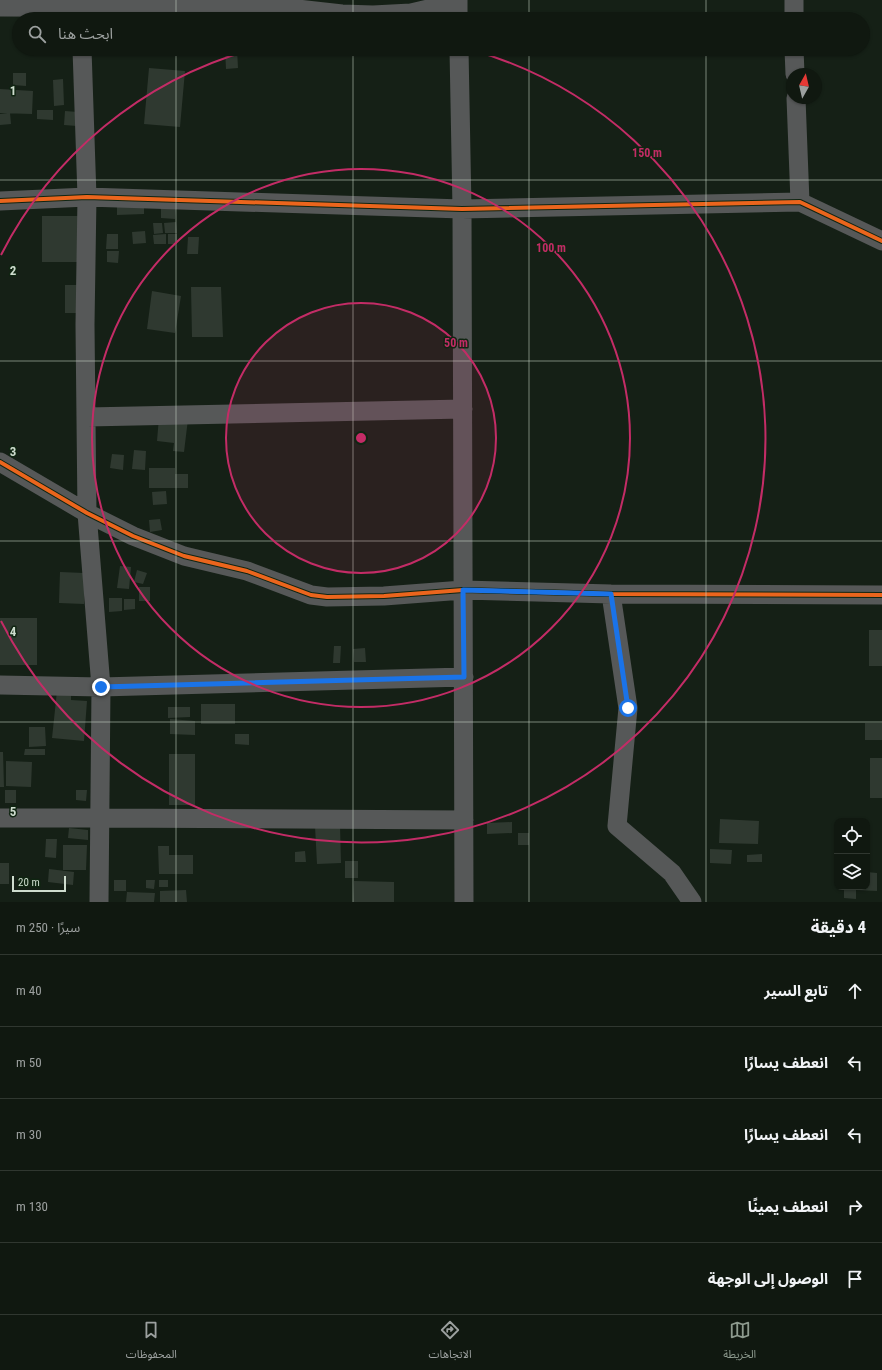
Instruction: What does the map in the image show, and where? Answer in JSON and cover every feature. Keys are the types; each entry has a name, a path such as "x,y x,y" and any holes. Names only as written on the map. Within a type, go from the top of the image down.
{"street":[{"path":"794,0 794,12"},
{"path":"0,7 81,9 289,8 324,12"},
{"path":"419,12 458,7"},
{"path":"82,56 87,197 85,325 87,513 101,687 99,902"},
{"path":"459,56 462,209 464,902"},
{"path":"794,56 795,68"},
{"path":"796,104 800,202"},
{"path":"0,201 87,197 462,209 800,202 882,241"},
{"path":"87,417 463,409"},
{"path":"0,462 87,513 133,536 184,556 247,571 311,595 327,597 384,596 463,590 611,594 882,595"},
{"path":"611,594 628,708 617,826 672,873 692,902"},
{"path":"0,685 101,687 464,677"},
{"path":"0,818 464,820"}],"building":[{"path":"225,56 237,56 238,68 226,69"},
{"path":"149,68 185,71 180,127 144,124"},
{"path":"13,73 26,73 26,86 13,85"},
{"path":"63,79 64,105 54,106 53,80"},
{"path":"0,89 33,91 32,114 0,113"},
{"path":"37,110 53,110 53,120 37,119"},
{"path":"65,111 78,112 77,126 64,125"},
{"path":"10,113 11,124 0,125 0,114"},
{"path":"117,204 144,204 144,214 117,215"},
{"path":"161,206 176,207 175,219 161,218"},
{"path":"42,216 79,216 79,262 42,262"},
{"path":"176,222 177,233 165,233 164,223"},
{"path":"153,223 162,223 163,233 154,234"},
{"path":"145,231 146,243 133,244 132,232"},
{"path":"107,234 118,234 118,249 106,249"},
{"path":"166,234 166,244 154,244 153,235"},
{"path":"168,234 177,234 177,244 168,244"},
{"path":"188,237 199,237 198,254 187,254"},
{"path":"107,251 119,251 118,263 107,262"},
{"path":"65,285 79,285 79,313 65,313"},
{"path":"191,287 221,287 223,337 192,337"},
{"path":"152,291 181,296 175,333 147,329"},
{"path":"159,417 188,419 184,452 173,451 174,443 157,441"},
{"path":"134,450 146,451 145,470 132,469"},
{"path":"112,454 124,455 123,470 110,468"},
{"path":"149,468 175,468 175,474 188,474 188,488 149,488"},
{"path":"166,491 167,504 153,505 152,492"},
{"path":"160,519 162,530 150,532 149,520"},
{"path":"120,566 131,567 129,589 117,588"},
{"path":"137,570 147,573 143,584 134,582"},
{"path":"60,572 84,573 84,604 59,603"},
{"path":"139,587 150,587 150,601 139,601"},
{"path":"109,598 122,598 122,611 109,612"},
{"path":"124,599 135,599 135,609 124,610"},
{"path":"0,618 37,618 37,665 0,665"},
{"path":"869,630 882,630 882,666 869,666"},
{"path":"334,646 341,646 340,663 333,663"},
{"path":"365,648 366,662 354,662 353,649"},
{"path":"57,691 71,693 71,700 87,701 84,741 52,738"},
{"path":"201,704 235,704 235,724 201,724"},
{"path":"168,707 190,707 190,717 168,718"},
{"path":"170,719 195,721 195,735 170,734"},
{"path":"865,723 882,723 882,740 865,740"},
{"path":"29,727 45,727 46,746 29,747"},
{"path":"235,734 249,734 249,745 235,744"},
{"path":"25,749 45,749 45,755 24,755"},
{"path":"0,752 3,752 4,787 0,787"},
{"path":"169,754 195,754 195,805 169,805"},
{"path":"870,758 882,758 882,798 870,798"},
{"path":"6,761 32,762 31,787 6,786"},
{"path":"5,790 16,790 16,803 5,803"},
{"path":"76,790 87,790 86,801 76,800"},
{"path":"720,819 759,821 758,844 719,843"},
{"path":"512,822 512,833 487,834 487,823"},
{"path":"340,825 341,863 317,864 315,826"},
{"path":"69,828 88,830 88,840 68,838"},
{"path":"518,833 529,833 529,845 518,845"},
{"path":"46,839 57,839 56,858 45,857"},
{"path":"63,845 87,845 86,870 63,870"},
{"path":"158,846 169,846 169,855 193,855 193,874 159,874"},
{"path":"710,849 732,850 731,864 710,863"},
{"path":"305,851 306,862 295,862 295,852"},
{"path":"762,854 762,862 747,862 747,855"},
{"path":"345,861 358,861 358,878 345,878"},
{"path":"0,863 9,863 9,884 0,884"},
{"path":"49,869 74,872 73,885 48,882"},
{"path":"870,872 877,873 877,891 856,890 870,890"},
{"path":"114,880 126,880 126,891 114,891"},
{"path":"146,880 155,880 154,889 146,888"},
{"path":"159,880 168,880 168,887 159,887"},
{"path":"354,881 394,882 394,902 353,902"},
{"path":"186,890 187,902 160,902 160,891"},
{"path":"844,890 856,890 856,899 844,898"},
{"path":"127,892 155,893 154,902 126,902"}],"cycle path":[{"path":"0,201 87,197 462,209 800,202 882,241"},
{"path":"0,462 87,513 133,536 184,556 247,571 311,595 327,597 384,596 463,590 611,594 882,595"}],"route":[{"path":"101,687 464,677 463,590 611,594 628,708"}]}
